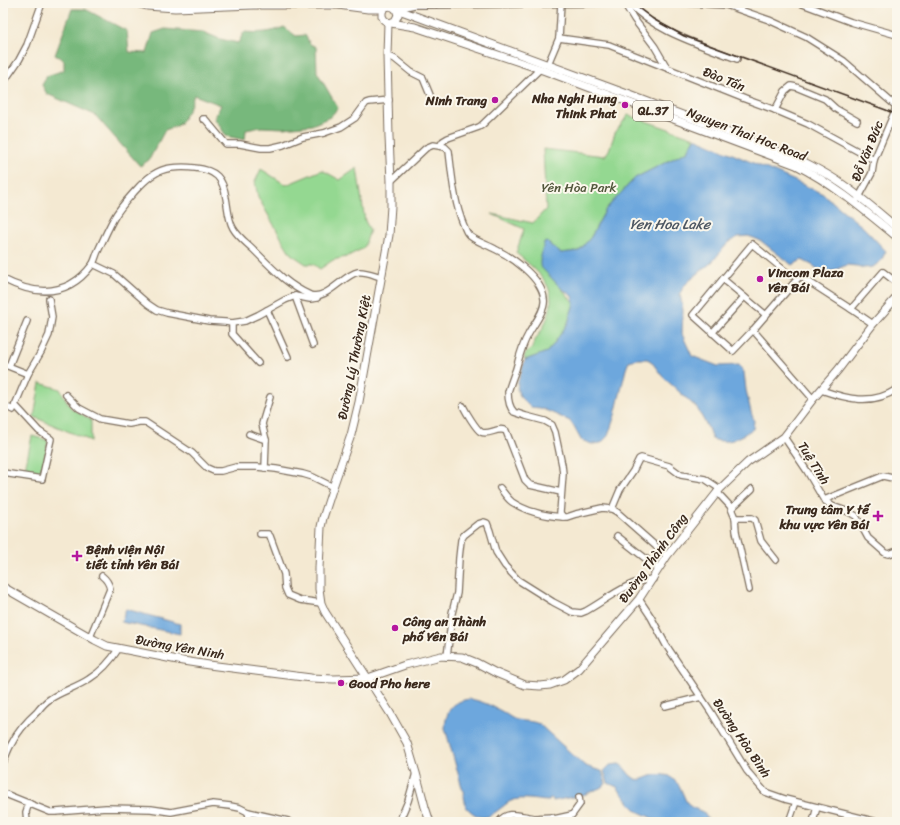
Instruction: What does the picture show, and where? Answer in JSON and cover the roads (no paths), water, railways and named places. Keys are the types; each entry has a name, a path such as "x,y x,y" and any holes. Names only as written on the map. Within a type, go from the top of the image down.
{"main road":[{"name":"QL.37","path":"136,3 147,6 175,8 253,5 338,5 377,9 392,6"},
{"path":"392,6 398,12 398,18 394,22 387,22 382,16 382,12 384,8 392,6"},
{"name":"Nguyen Thai Hoc Road","path":"392,6 798,159 839,181 897,237"},
{"name":"QL.37","path":"368,9 376,13 387,22"},
{"name":"Nguyen Thai Hoc Road","path":"387,22 415,27 540,69 796,165 858,200 897,228"},
{"name":"Đường Lý Thường Kiệt","path":"387,22 391,181 389,235 360,397 351,434 321,527 319,589 321,603 334,626 390,713 407,743 424,807 430,822"},
{"name":"Đường Thành Công","path":"368,678 405,665 441,656 462,657 496,673 525,684 540,686 550,685 564,680 579,669 639,599 667,556 719,491 748,462 784,437 872,324 897,297"},
{"name":"Đường Yên Ninh","path":"3,587 107,646 209,665 303,677 334,679 368,678"}],"street":[{"path":"3,83 19,60 27,45 42,3"},
{"path":"548,64 559,38 561,3"},
{"path":"392,6 603,3"},
{"path":"624,3 655,48 666,67"},
{"path":"629,3 635,10 668,31 690,42 737,59"},
{"path":"652,3 726,4 769,20 806,38 844,61 896,107"},
{"path":"800,3 851,22 897,35"},
{"name":"Đào Tấn","path":"559,38 609,44 808,124 874,160"},
{"path":"387,55 396,59 411,72 423,78 430,95"},
{"path":"440,146 443,141 448,138 482,125 540,69"},
{"path":"775,110 785,91 791,86 796,86 825,99 836,109 858,121"},
{"path":"203,119 211,124 226,144 240,144 257,148 270,148 283,145 302,137 324,133 341,127 354,118 366,103 388,100"},
{"name":"Đỗ Văn Đức","path":"858,200 872,173 874,160 896,107"},
{"path":"391,181 426,148 434,145 444,147 449,151 455,192 462,220 468,234 474,239 498,250 518,264 534,279 542,292 545,301 544,306 522,348 508,393 508,400 514,412 545,420 552,425 555,432 562,465 563,474 560,513 563,517"},
{"path":"3,279 32,290 46,291 62,288 75,281 93,264 114,217 123,204 146,179 156,172 172,168 186,167 205,169 214,173 226,193 230,222 238,235 290,284 311,295 320,296"},
{"path":"800,276 733,351 693,315 752,244 790,275 800,276 852,309 872,324"},
{"path":"93,264 114,274 157,310 209,321 232,323 245,321 295,296 310,299 318,298 358,272 381,277"},
{"path":"852,309 883,272 897,283"},
{"path":"723,279 766,315"},
{"path":"295,296 314,345"},
{"path":"712,333 744,297"},
{"path":"3,405 13,410 28,374 49,335 52,317 50,299"},
{"path":"268,310 288,357"},
{"path":"27,321 6,365 28,374"},
{"path":"232,323 232,334 258,363"},
{"path":"753,330 813,399"},
{"path":"821,390 839,396 864,400 885,396 897,390"},
{"path":"66,396 79,408 100,419 128,424 144,422 192,453 207,468 214,471 221,471 236,467 265,468 313,477 333,487"},
{"path":"265,468 266,440 262,424 270,397"},
{"path":"3,473 42,479 52,439 38,431 15,405"},
{"path":"463,406 481,432 487,433 502,429 506,431 525,480 528,484 561,492"},
{"path":"249,434 266,440"},
{"name":"Tuệ Tĩnh","path":"784,437 824,500 832,506 856,516 868,538 886,553 889,554 897,551"},
{"path":"612,509 620,490 633,471 638,459 641,458 669,466 681,475 705,479 719,491 732,508 749,590"},
{"path":"824,500 883,476 897,479"},
{"path":"500,488 512,502 525,508 551,516 567,517 602,508 612,509 667,556"},
{"path":"732,508 752,489"},
{"path":"735,518 752,518 755,520 761,541 776,560"},
{"path":"447,657 452,613 458,588 460,545 464,535 478,524 484,522 487,523 496,552 505,566 518,580 553,602 575,613 586,612 632,583 652,579"},
{"path":"260,534 268,534 270,536 284,574 285,588 288,595 300,600 321,603"},
{"path":"617,536 659,568"},
{"path":"90,637 110,589 110,585 107,580 102,576"},
{"name":"Đường Hòa Bình","path":"639,599 651,617 666,645 701,697 747,771 765,792 784,799 877,822"},
{"path":"3,763 11,743 24,724 45,704 60,693 89,679 105,667 119,648"},
{"path":"665,706 701,697"},
{"path":"399,822 408,801 416,773"},
{"path":"3,793 50,812 106,808 150,809 172,812 213,804 240,808 248,812 288,820 289,822"},
{"path":"499,822 505,816 512,815 539,818 546,816 552,817 555,821 572,815 580,804 579,797"},
{"path":"790,822 796,802"},
{"path":"27,822 26,812 29,803"},
{"path":"813,822 817,807"},
{"path":"248,812 250,822"}],"water":[{"name":"Yen Hoa Lake","path":"695,138 823,194 864,228 886,251 881,261 873,267 864,268 847,265 832,271 822,272 802,260 792,265 761,241 748,236 738,237 728,243 712,262 683,287 680,294 683,310 682,334 692,356 718,366 739,365 744,372 746,390 754,421 753,429 734,440 719,441 712,439 697,408 662,376 651,361 647,359 636,359 629,361 626,369 615,415 608,436 601,443 592,444 581,440 570,421 540,408 530,407 521,398 517,389 525,360 547,352 568,323 574,303 572,296 560,287 540,266 544,243 547,242 561,253 579,251 591,237 606,209 635,178 688,151"},
{"path":"126,609 180,624 180,634 121,622"},
{"path":"470,699 491,706 514,719 539,724 584,765 602,771 606,784 583,795 553,801 553,799 550,799 549,801 525,799 516,800 509,802 487,817 479,817 475,815 466,807 463,791 445,728 447,717 451,708 459,702"},
{"path":"619,764 636,779 643,779 656,775 670,776 679,785 686,801 691,807 703,812 710,822 662,822 637,811 617,787 608,783 604,771 610,765"}],"railway":[{"path":"632,3 653,19 684,36 897,115"}],"place":[{"name":"Ninh Trang","path":"495,100"},
{"name":"Nha Nghi Hung Think Phat","path":"625,105"},
{"name":"Vincom Plaza Yên Bái","path":"760,279"},
{"name":"Trung tâm Y tế khu vực Yên Bái","path":"878,516"},
{"name":"Bệnh viện Nội tiết tỉnh Yên Bái","path":"77,556"},
{"name":"Công an Thành phố Yên Bái","path":"395,628"},
{"name":"Good Pho here","path":"341,683"}],"park label":[{"name":"Yên Hòa Park","path":"579,187"}]}
